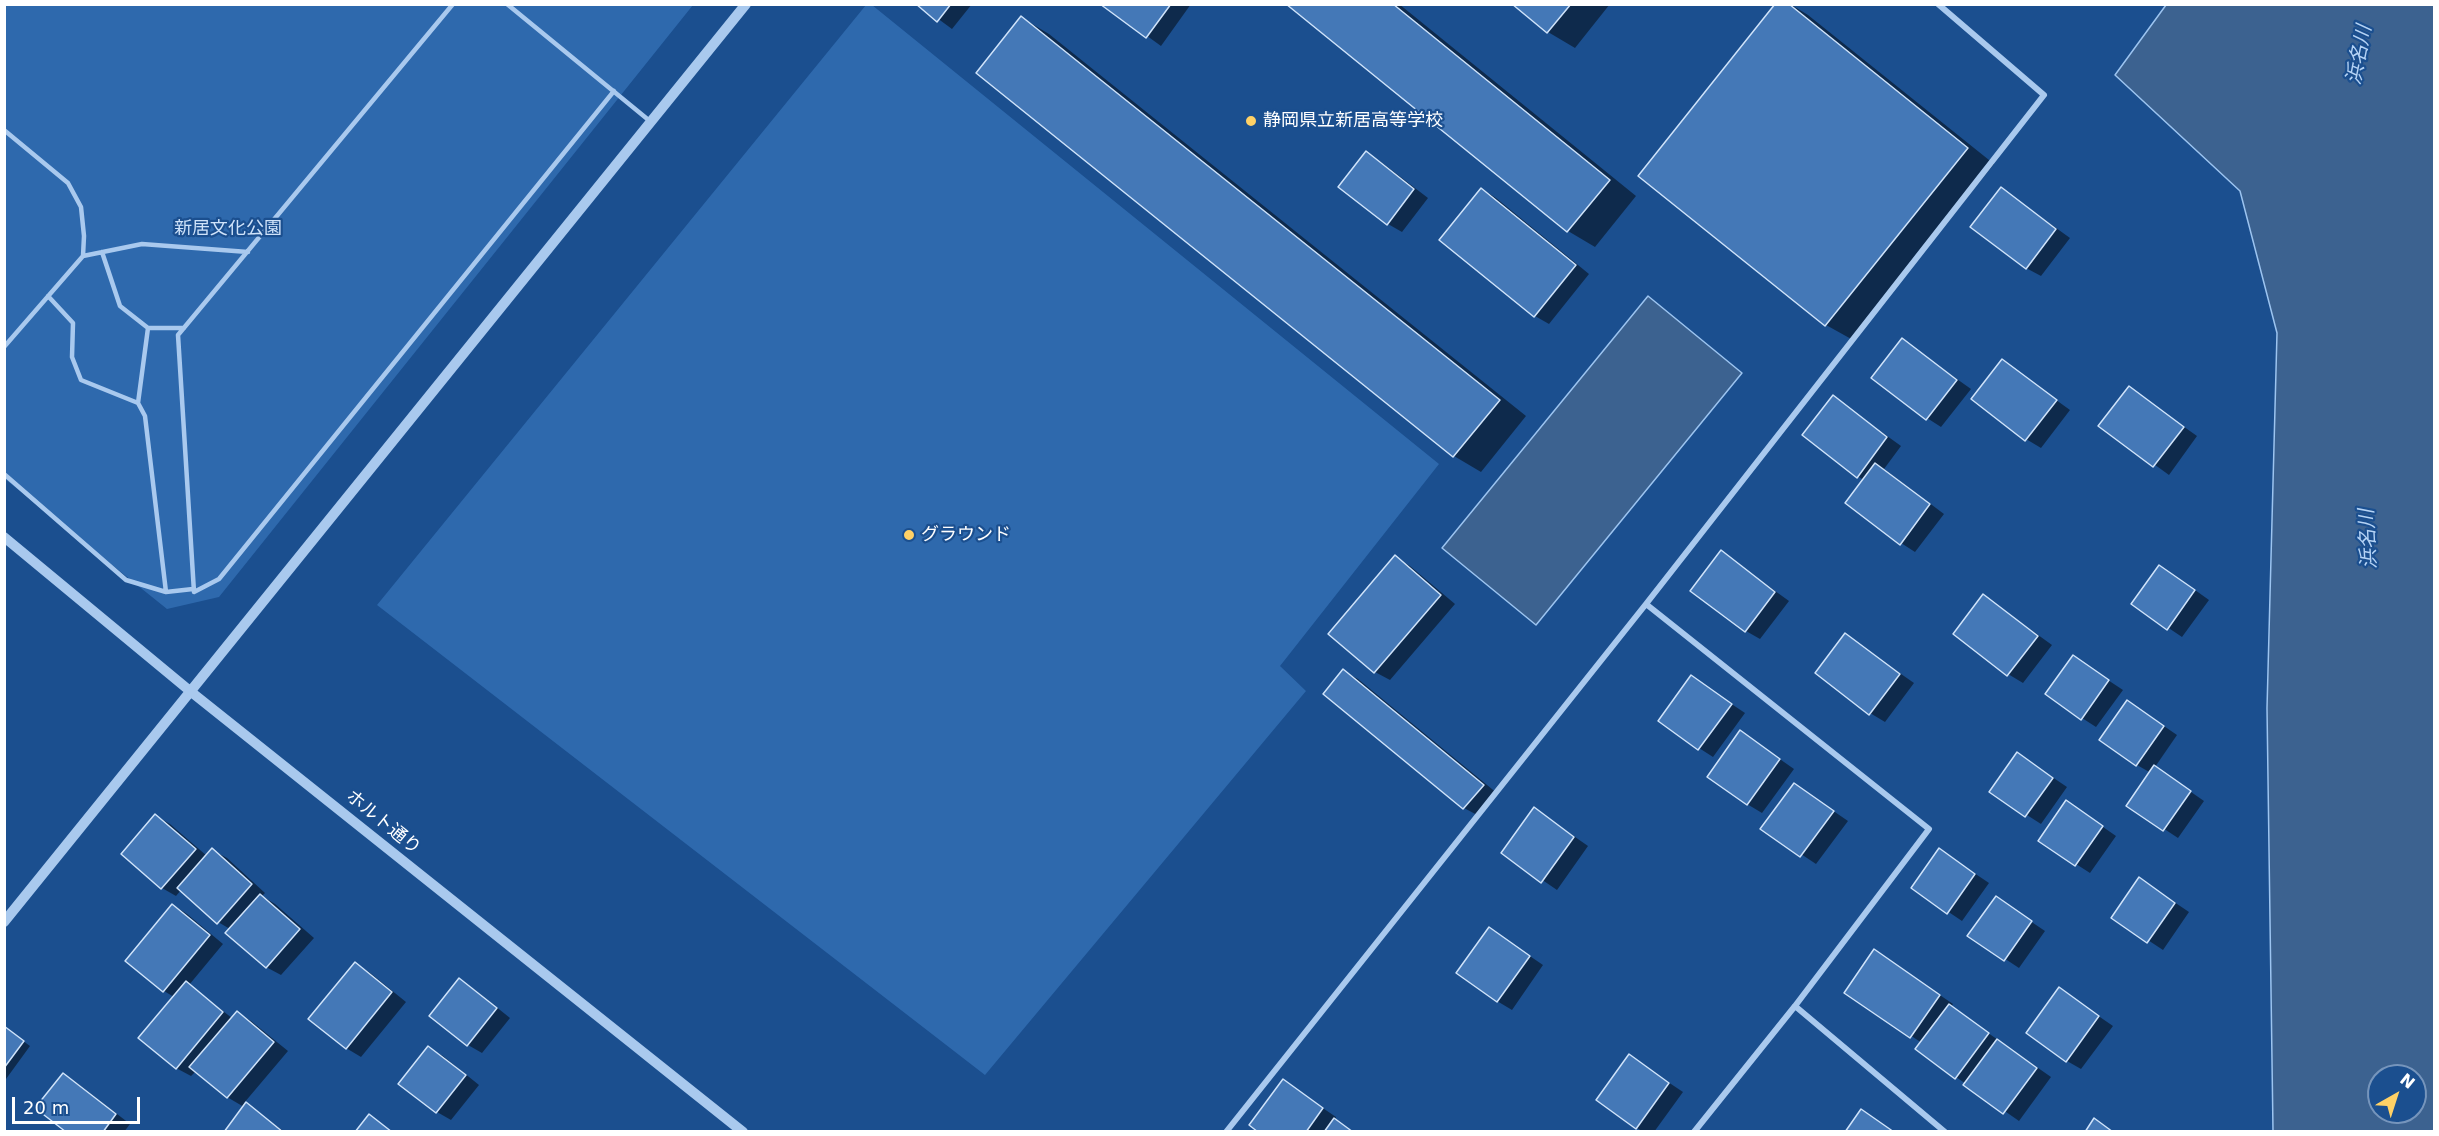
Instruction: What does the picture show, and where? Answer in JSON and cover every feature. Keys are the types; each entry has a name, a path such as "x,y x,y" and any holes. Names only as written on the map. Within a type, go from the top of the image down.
{"street":[{"path":"4,922 746,4"},
{"path":"1226,1131 1646,604 2044,95 1938,4"},
{"name":"ホルト通り","path":"4,537 190,691 743,1131"},
{"path":"1646,604 1929,829 1795,1006 1694,1131"},
{"path":"1795,1006 1945,1131"}],"lane":[{"path":"193,589 178,335 453,4"},
{"path":"507,4 651,122"},
{"path":"4,474 126,580 166,592 193,589 194,592 219,579 614,91"},
{"path":"4,130 68,183 81,207 84,236 83,256"},
{"path":"4,347 83,256 142,244 248,252"},
{"path":"102,252 120,306 148,328 184,328"},
{"path":"48,296 73,323 72,357 81,380 138,403"},
{"path":"148,328 138,403 145,416 166,592"}],"green space":[{"name":"新居文化公園","path":"4,5 693,5 219,597 167,609 5,479"},
{"name":"グラウンド","path":"866,5 872,5 1439,464 1280,666 1306,691 985,1075 377,605"}],"water":[{"name":"浜名川","path":"2166,5 2434,5 2434,1131 2273,1131 2267,708 2277,333 2240,191 2115,75"},
{"path":"1648,296 1742,373 1536,625 1442,548"}],"building":[{"path":"916,4 951,4 937,22"},
{"path":"1100,4 1171,4 1146,38"},
{"path":"1286,4 1393,4 1610,180 1567,232"},
{"path":"1512,4 1571,4 1547,33"},
{"path":"1775,4 1789,4 1968,148 1825,326 1638,176"},
{"path":"1021,16 1500,400 1453,457 976,73"},
{"path":"1366,151 1414,189 1387,225 1338,187"},
{"path":"2001,187 2056,229 2026,269 1970,227"},
{"path":"1481,188 1576,265 1534,317 1439,240"},
{"path":"1902,338 1957,380 1926,420 1871,378"},
{"path":"2002,359 2057,400 2025,441 1971,399"},
{"path":"2129,386 2184,427 2153,467 2098,426"},
{"path":"1833,395 1887,437 1857,478 1802,435"},
{"path":"1875,463 1930,504 1900,545 1845,503"},
{"path":"1721,550 1775,592 1745,632 1690,591"},
{"path":"1395,555 1441,595 1374,673 1328,634"},
{"path":"2159,565 2195,590 2167,630 2131,604"},
{"path":"1983,594 2038,636 2007,676 1953,634"},
{"path":"1845,633 1900,674 1869,715 1815,673"},
{"path":"2073,655 2109,680 2081,720 2045,694"},
{"path":"1343,669 1484,785 1463,809 1323,694"},
{"path":"1691,675 1732,704 1698,750 1658,721"},
{"path":"2127,700 2164,726 2136,766 2099,740"},
{"path":"1740,730 1780,759 1747,805 1707,777"},
{"path":"2017,752 2053,778 2025,817 1989,792"},
{"path":"2154,765 2191,791 2163,831 2126,806"},
{"path":"1794,783 1834,811 1800,857 1760,829"},
{"path":"2066,800 2103,826 2075,866 2038,841"},
{"path":"1534,807 1574,837 1541,883 1501,853"},
{"path":"155,814 196,849 161,889 121,854"},
{"path":"212,848 252,884 217,924 177,888"},
{"path":"1939,848 1975,874 1947,914 1911,888"},
{"path":"2139,877 2175,903 2147,943 2111,918"},
{"path":"260,894 300,929 266,968 225,933"},
{"path":"1996,896 2032,921 2004,961 1967,936"},
{"path":"172,904 210,935 163,992 125,961"},
{"path":"1489,927 1530,956 1497,1002 1456,973"},
{"path":"1874,949 1940,995 1910,1038 1844,993"},
{"path":"355,962 392,992 346,1049 308,1019"},
{"path":"459,978 497,1008 467,1046 429,1016"},
{"path":"186,981 223,1012 176,1069 138,1038"},
{"path":"2059,987 2099,1016 2066,1062 2026,1033"},
{"path":"1949,1004 1989,1033 1955,1079 1915,1049"},
{"path":"237,1011 274,1042 227,1098 189,1067"},
{"path":"4,1026 24,1041 4,1068"},
{"path":"1997,1039 2037,1068 2003,1114 1963,1085"},
{"path":"428,1046 466,1075 436,1113 398,1084"},
{"path":"1629,1054 1669,1083 1636,1129 1596,1100"},
{"path":"63,1073 116,1114 103,1132 66,1132 35,1108"},
{"path":"1283,1079 1323,1108 1306,1132 1258,1132 1249,1125"},
{"path":"246,1102 283,1132 224,1132"},
{"path":"1861,1109 1894,1132 1845,1132"},
{"path":"369,1114 392,1132 355,1132"},
{"path":"1334,1118 1353,1132 1324,1132"},
{"path":"2094,1118 2113,1132 2085,1132"}],"place":[{"name":"静岡県立新居高等学校","path":"1251,121"},
{"name":"グラウンド","path":"909,535"}]}
